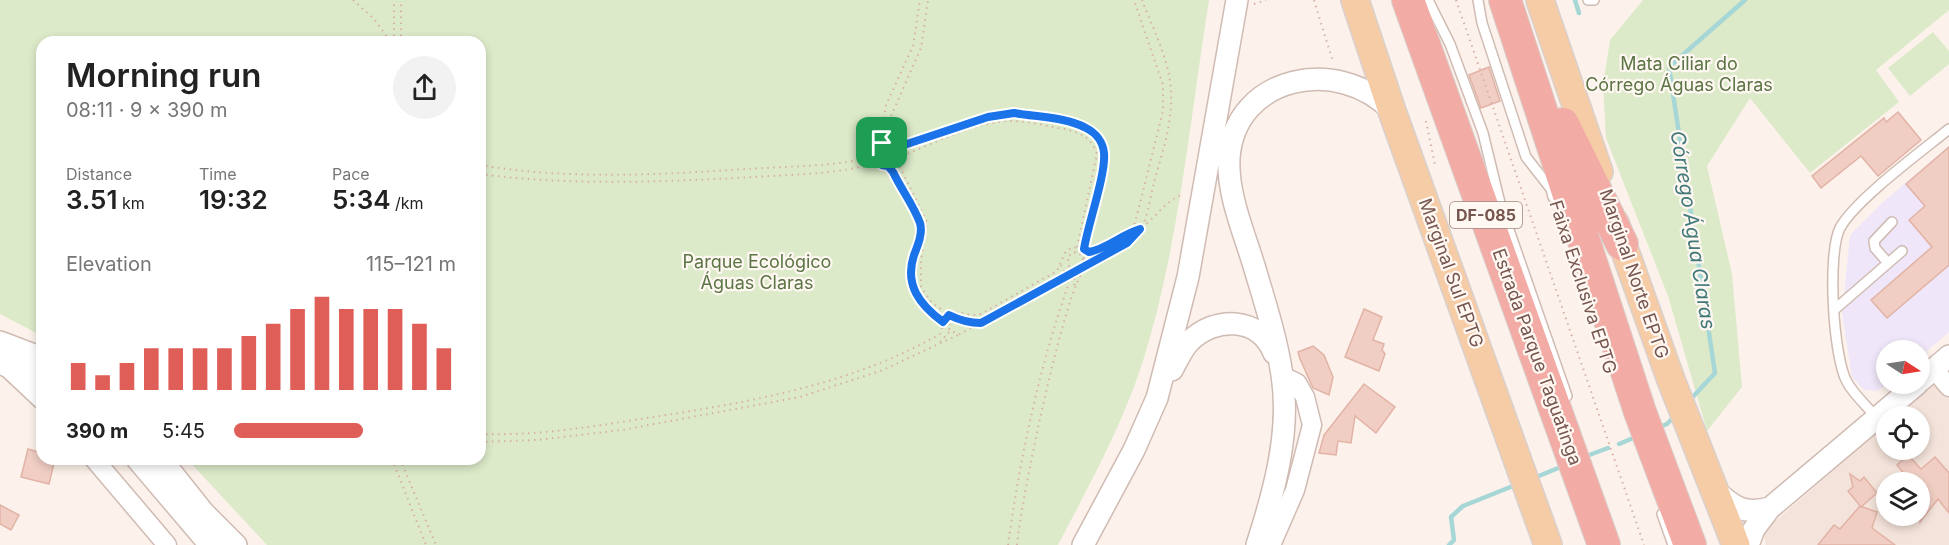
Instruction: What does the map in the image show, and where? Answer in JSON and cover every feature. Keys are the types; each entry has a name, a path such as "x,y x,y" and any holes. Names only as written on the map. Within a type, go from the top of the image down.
{"highway":[{"name":"Estrada Parque Taguatinga","path":"1408,0 1567,417 1586,493 1604,545"},
{"path":"1509,11 1622,244"},
{"path":"1509,11 1640,412 1690,545"}],"main road":[{"name":"Marginal Sul EPTG","path":"1355,0 1392,111 1548,545"},
{"name":"Marginal Norte EPTG","path":"1542,3 1622,244 1711,487 1736,545"}],"street":[{"path":"1157,398 1188,277 1237,0"},
{"path":"1257,545 1276,480 1283,423 1282,376 1233,192 1229,158 1240,123 1267,94 1286,85 1314,78 1338,80 1379,98 1392,111"},
{"path":"1083,545 1134,450 1157,398 1187,343 1205,328 1227,322 1250,327 1269,341 1282,376 1297,383 1305,397 1312,425 1295,490 1271,545"},
{"path":"0,342 36,356"},
{"path":"3,364 36,378"},
{"path":"3,364 36,394"},
{"path":"1930,373 1949,387"},
{"path":"1890,406 1904,394"},
{"path":"1748,545 1754,530 1770,508 1876,417"},
{"path":"99,465 167,545"},
{"path":"142,465 210,545"},
{"path":"166,465 203,512 236,545"},
{"path":"1711,487 1739,510 1756,512 1770,508"}],"lane":[{"path":"1428,0 1450,44 1483,133 1501,207 1567,417"},
{"name":"Faixa Exclusiva EPTG","path":"1478,0 1482,23 1526,157 1551,189 1558,212"},
{"path":"1588,0 1594,0"},
{"path":"1876,417 1847,382 1836,342 1833,276 1839,230 1859,205 1949,129"},
{"path":"1888,263 1875,248 1874,241 1892,222"},
{"path":"1834,310 1902,251"},
{"path":"1658,503 1673,545"}],"path":[{"path":"353,0 374,19 387,36"},
{"path":"392,36 394,0"},
{"path":"401,0 401,36"},
{"path":"920,0 913,46 886,105 881,126 882,143 879,155 881,161 893,172 920,223 921,234 911,271 914,292 926,309 943,322"},
{"path":"888,159 887,149 891,146 891,116 921,48 928,0"},
{"path":"1128,233 1138,212 1163,111 1163,85 1134,0"},
{"path":"1140,229 1167,134 1171,91 1164,60 1142,0"},
{"path":"1314,0 1338,80"},
{"path":"1456,0 1623,488"},
{"path":"1424,111 1436,170"},
{"path":"882,143 891,141 904,145 988,117 1014,113 1057,120 1086,128 1100,139 1104,154 1084,249"},
{"path":"897,161 902,156 975,128 1003,122 1029,123 1080,133 1094,145 1097,154 1076,252 1083,258 1102,257"},
{"path":"891,146 898,147 902,156"},
{"path":"486,166 553,174 617,175 834,164 879,155"},
{"path":"486,175 572,183 671,182 836,172 888,159 897,161"},
{"path":"897,161 927,222 921,261 921,287 932,303 954,318"},
{"path":"1072,298 1083,269 1133,239 1140,229 1174,198 1187,194 1188,189"},
{"path":"486,434 538,433 616,423 814,386 879,363 929,340 940,334 943,322 949,315 956,312 967,315 981,314 1051,275 1061,264 1065,253 1072,247 1089,252 1140,229"},
{"path":"1017,545 1034,450 1072,298 1075,280 1067,263 1068,257 1076,252"},
{"path":"1082,266 1083,258"},
{"path":"1008,545 1045,363 1068,286 1067,275 1061,264"},
{"path":"486,442 573,437 775,403 836,388 883,370 960,334 1082,266 1088,265"},
{"path":"950,332 949,321 954,318 959,317 966,323 981,323"},
{"path":"950,332 960,334"},
{"path":"935,346 950,332"},
{"path":"1599,418 1644,545"},
{"path":"394,465 426,545"},
{"path":"403,465 436,545"}],"shaded area":[{"path":"1949,146 1949,332 1930,348 1930,340 1876,340 1876,391 1864,390 1852,377 1842,313 1850,235 1883,202"},
{"path":"1949,368 1949,545 1766,545 1763,532 1876,433 1876,460 1930,460 1930,406 1906,406 1919,394 1930,394 1930,385"}],"green space":[{"name":"Parque Ecológico Águas Claras","path":"0,0 1209,0 1174,233 1154,324 1133,390 1103,458 1058,545 267,545 193,465 486,465 486,36 36,36 36,333 0,314"},
{"name":"Mata Ciliar do Córrego Águas Claras","path":"1643,0 1949,0 1949,10 1876,70 1899,102 1810,173 1750,98 1707,166 1732,274 1742,387 1707,431 1668,296 1606,138 1603,85 1610,40"},
{"path":"1933,32 1949,51 1949,64 1910,96 1888,68"}],"building":[{"path":"1489,67 1500,101 1481,108 1469,75"},
{"path":"1898,112 1921,140 1878,176 1861,156 1821,188 1812,176 1884,118 1886,122"},
{"path":"1949,147 1949,265 1887,318 1871,300 1932,247 1909,220 1925,206 1906,184"},
{"path":"1364,309 1382,317 1373,340 1384,344 1382,350 1385,354 1379,371 1345,357"},
{"path":"1313,346 1324,355 1333,377 1329,395 1313,388 1300,359 1298,352"},
{"path":"1364,384 1395,407 1376,433 1355,416 1351,443 1338,441 1336,455 1319,453 1324,435"},
{"path":"28,449 36,451 36,465 54,465 49,484 21,477"},
{"path":"1935,457 1949,473 1949,513 1938,499 1930,509 1930,472 1903,472 1897,465 1902,460 1913,460 1921,469"},
{"path":"1850,474 1860,481 1864,477 1876,494 1861,507 1848,491 1853,487"},
{"path":"0,505 19,515 11,530 0,524"},
{"path":"1860,506 1876,512 1872,528 1895,545 1818,545 1834,525 1840,529"}],"waterway":[{"path":"1575,0 1579,13"},
{"name":"Córrego Água Claras","path":"1689,401 1715,373 1669,67 1745,0"},
{"name":"Córrego Água Claras","path":"1657,428 1667,424 1675,416"},
{"name":"Córrego Água Claras","path":"1619,444 1638,436"},
{"name":"Córrego Água Claras","path":"1584,457 1608,448"},
{"name":"Córrego Água Claras","path":"1534,478 1563,466"},
{"name":"Córrego Água Claras","path":"1449,545 1454,540 1451,517 1463,506 1518,484"}],"route":[{"path":"1014,113 1057,120 1086,128 1100,139 1104,154 1102,174 1091,212 1084,249 1089,252 1096,250 1140,229 1127,243 981,323 966,323 959,317 954,318 949,315 943,322 918,301 914,292 911,271 921,234 920,223 893,172 888,166 882,165 879,155 882,143 895,140 904,145 988,117 1014,113"}]}
